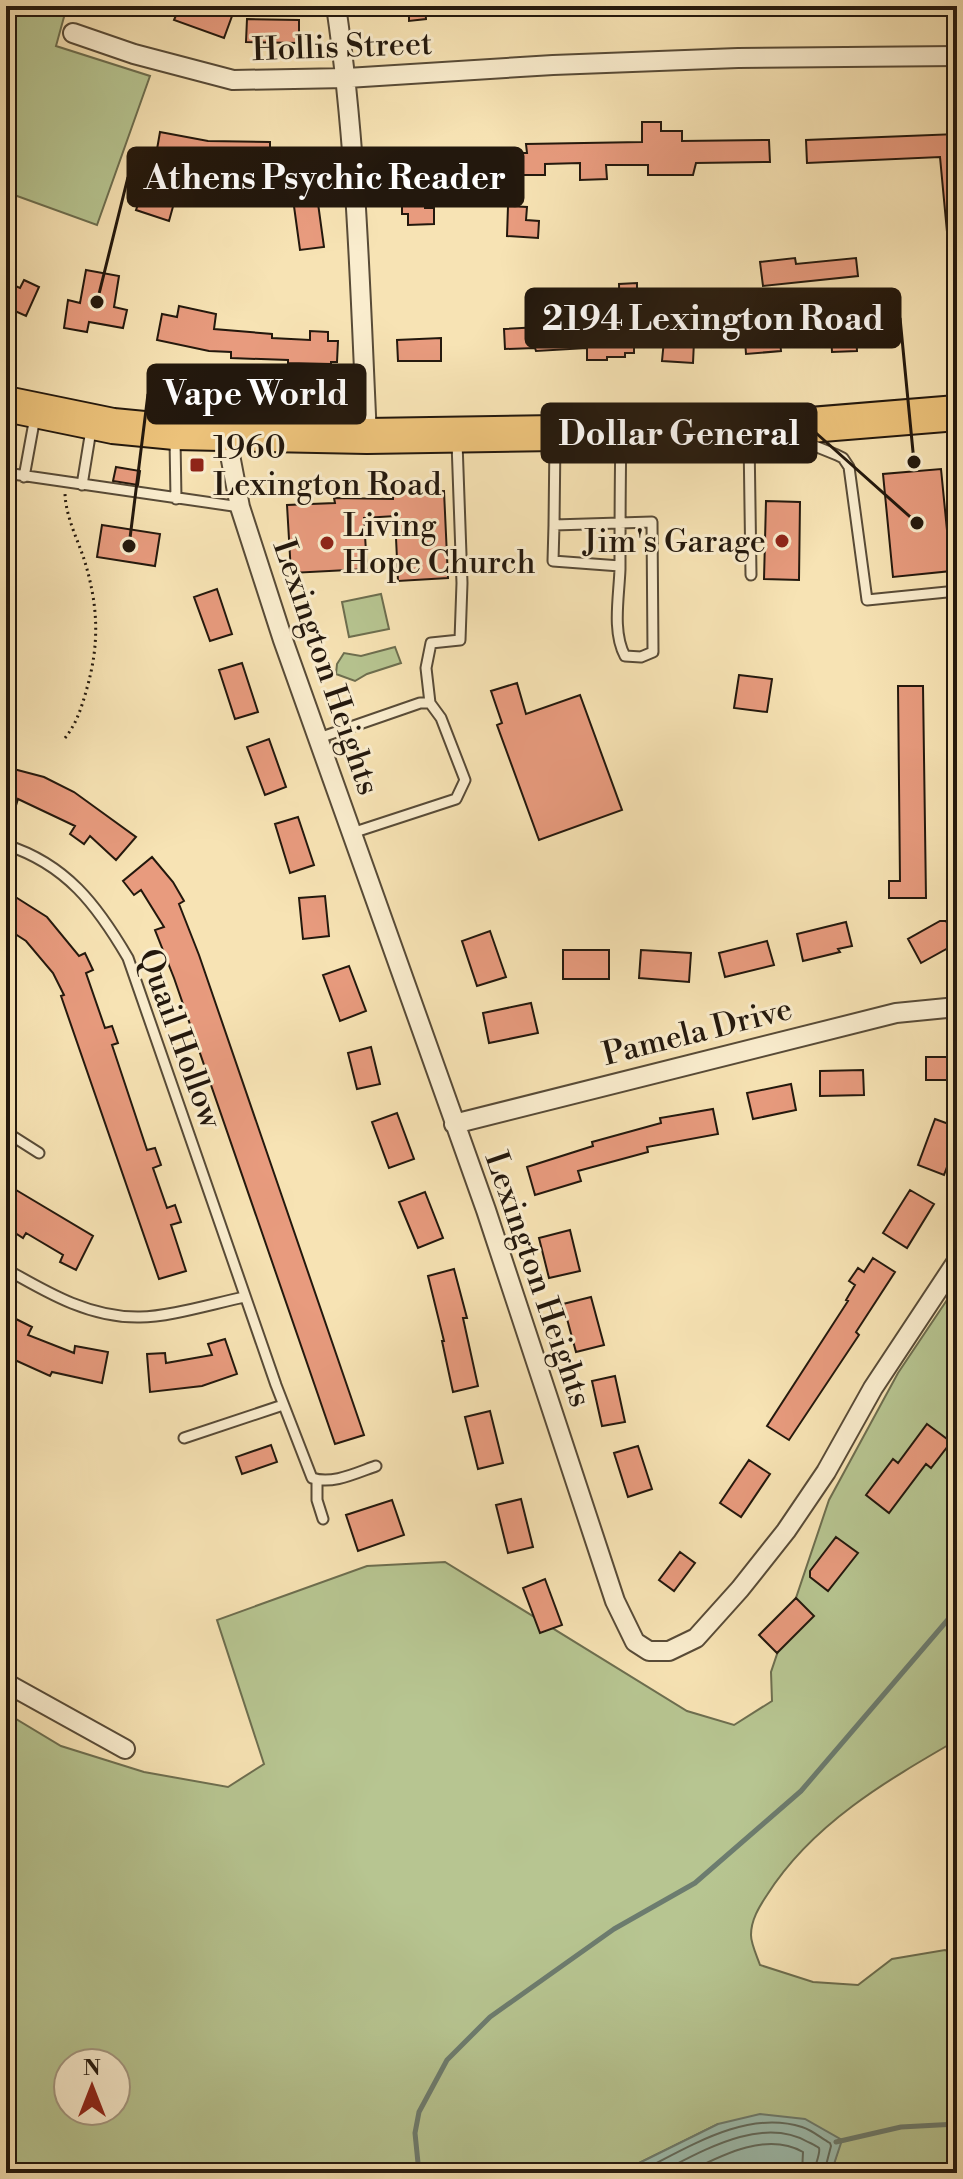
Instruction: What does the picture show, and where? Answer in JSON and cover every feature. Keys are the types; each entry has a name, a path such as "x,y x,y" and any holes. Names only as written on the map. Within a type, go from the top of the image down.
{"highway":[{"path":"21,407 92,423 175,432 367,436 759,429 957,413"}],"street":[{"path":"336,6 347,78 367,436"},
{"name":"Hollis Street","path":"73,33 134,54 222,78 347,78 553,65 738,58 957,56"},
{"name":"Lexington Heights","path":"226,434 240,507 283,640 486,1210 615,1601 635,1642 649,1651 669,1651 696,1638 749,1577 826,1472 873,1388 957,1261"},
{"name":"Pamela Drive","path":"454,1124 896,1013 957,1007"},
{"path":"6,1683 125,1749"}],"lane":[{"path":"21,407 24,477"},
{"path":"82,485 92,423"},
{"path":"751,575 759,429 837,455 849,467 867,600 957,591"},
{"path":"175,432 176,499"},
{"path":"554,525 620,523 652,522 653,652 641,657 625,656 618,643 620,566 620,523 621,433"},
{"path":"555,434 553,561 620,566"},
{"path":"352,833 456,799 465,780 441,718 430,703 426,668 431,643 460,640 462,583 457,435"},
{"path":"6,473 240,507"},
{"path":"319,738 420,703 430,703"},
{"name":"Quail Hollow","path":"6,845 38,856 75,883 109,926 128,958 283,1405 308,1470 317,1480 317,1500 323,1519"},
{"path":"6,1132 39,1153"},
{"path":"6,1269 57,1299 101,1314 141,1318 245,1297"},
{"path":"184,1438 283,1405"},
{"path":"317,1480 332,1480 376,1466"}],"path":[{"path":"65,483 70,522 94,596 98,636 81,711 65,738"}],"green space":[{"path":"6,6 67,6 56,46 150,76 97,225 6,192"},
{"path":"381,594 389,629 349,637 342,602"},
{"path":"395,647 401,663 355,681 336,674 337,664 344,653 361,656"},
{"path":"957,1285 957,1740 878,1788 828,1826 785,1870 761,1904 751,1935 760,1965 813,1982 858,1985 892,1959 945,1950 957,1955 957,2173 831,2173 841,2140 718,2124 619,2173 6,2173 6,1713 61,1746 144,1772 228,1787 264,1764 217,1620 367,1566 445,1562 687,1711 734,1725 772,1701 771,1672 829,1500 898,1373"}],"water":[{"path":"760,2114 805,2119 842,2140 831,2173 619,2173 718,2124"}],"building":[{"path":"180,6 205,6 232,16 224,38 174,20"},
{"path":"409,6 425,6 426,19 409,21"},
{"path":"247,19 299,20 299,43 246,42"},
{"path":"642,122 661,122 661,131 682,131 682,141 769,140 770,162 696,163 693,175 648,175 648,165 606,165 607,179 580,180 580,163 545,164 545,175 523,175 526,144 642,142"},
{"path":"160,132 208,141 270,142 270,167 210,166 156,155"},
{"path":"957,134 957,231 947,232 940,157 807,163 806,140"},
{"path":"424,173 425,208 434,208 434,224 408,225 408,214 402,214 402,174"},
{"path":"142,193 174,203 169,221 136,210"},
{"path":"317,196 324,247 300,250 293,199"},
{"path":"508,206 527,207 526,220 539,221 538,238 507,236"},
{"path":"795,258 796,264 856,258 858,276 763,286 760,262"},
{"path":"86,270 119,276 114,307 127,310 123,328 89,322 87,332 64,328 68,300 80,303"},
{"path":"24,280 39,287 26,316 6,307 6,282 20,288"},
{"path":"637,283 634,353 625,353 625,357 607,357 607,360 587,360 587,348 505,349 504,329 558,326 565,328 565,331 620,330 619,284"},
{"path":"179,306 216,314 214,329 310,340 310,331 328,332 328,341 338,341 337,362 288,363 288,360 231,358 231,352 209,351 157,340 162,314 177,317"},
{"path":"855,315 857,351 832,352 830,316"},
{"path":"778,324 781,351 746,354 744,326"},
{"path":"441,338 441,361 398,361 397,340"},
{"path":"664,340 694,341 693,363 662,361"},
{"path":"116,467 140,471 138,485 113,481"},
{"path":"941,469 951,571 893,577 883,474"},
{"name":"Living Hope Church","path":"444,491 448,578 398,581 395,516 364,518 367,569 291,573 287,505 335,503 334,498 393,499 393,493"},
{"name":"Jim's Garage","path":"766,501 800,502 799,580 764,579"},
{"path":"102,525 160,534 155,566 97,557"},
{"path":"217,589 232,634 210,641 194,597"},
{"path":"242,663 258,712 235,719 219,670"},
{"path":"739,675 772,679 767,712 734,708"},
{"path":"517,683 526,714 580,695 622,810 539,840 497,725 502,723 491,691"},
{"path":"898,686 923,686 926,898 889,898 889,881 900,881"},
{"path":"269,739 286,787 265,795 247,747"},
{"path":"6,767 44,777 74,792 136,837 116,860 90,836 84,844 70,834 75,826 18,799 10,825 6,825"},
{"path":"298,817 314,865 290,873 275,824"},
{"path":"152,857 184,901 179,904 364,1435 335,1444 155,930 164,927 141,890 134,895 123,881"},
{"path":"6,891 47,917 79,956 85,953 93,970 86,973 105,1028 112,1026 118,1043 112,1045 147,1150 155,1148 161,1165 153,1168 167,1208 175,1205 181,1222 171,1225 186,1271 159,1279 61,996 64,995 53,973 26,941 6,928"},
{"path":"325,896 329,936 303,939 299,898"},
{"path":"940,921 946,921 957,943 921,963 908,939"},
{"path":"846,922 852,946 803,961 797,934"},
{"path":"490,931 506,977 477,986 462,941"},
{"path":"767,941 774,965 725,977 719,953"},
{"path":"563,950 609,950 609,979 563,979"},
{"path":"641,950 691,953 689,982 639,978"},
{"path":"349,966 366,1011 340,1021 323,975"},
{"path":"531,1003 538,1033 489,1043 483,1013"},
{"path":"371,1047 380,1084 357,1089 348,1053"},
{"path":"926,1057 955,1057 955,1080 926,1080"},
{"path":"863,1070 864,1095 820,1096 820,1071"},
{"path":"791,1084 796,1110 753,1119 747,1093"},
{"path":"713,1109 718,1134 647,1147 648,1152 578,1171 581,1181 535,1195 527,1167 593,1146 592,1142 661,1123 660,1118"},
{"path":"397,1113 414,1159 389,1168 372,1122"},
{"path":"935,1119 957,1127 957,1140 944,1175 918,1165"},
{"path":"6,1184 93,1236 76,1270 60,1262 63,1255 26,1233 23,1238 6,1227"},
{"path":"910,1190 934,1204 907,1248 883,1233"},
{"path":"425,1192 443,1238 418,1248 399,1202"},
{"path":"570,1230 580,1271 549,1278 539,1238"},
{"path":"873,1258 895,1272 856,1332 859,1335 789,1440 767,1426 848,1301 855,1285 849,1281 858,1268 864,1272"},
{"path":"454,1269 467,1318 463,1318 478,1386 453,1392 428,1276"},
{"path":"591,1297 604,1345 576,1352 563,1304"},
{"path":"16,1319 32,1327 28,1335 74,1353 75,1346 108,1352 102,1383 52,1372 50,1376 6,1356 6,1338"},
{"path":"225,1339 237,1374 202,1386 150,1392 147,1354 165,1353 166,1363 212,1355 208,1344"},
{"path":"615,1376 625,1422 602,1426 592,1381"},
{"path":"490,1411 503,1463 478,1469 465,1417"},
{"path":"927,1424 951,1442 931,1468 926,1464 889,1513 866,1495 893,1459 898,1463"},
{"path":"271,1445 277,1462 242,1474 236,1457"},
{"path":"638,1446 652,1489 628,1497 614,1453"},
{"path":"749,1460 770,1474 741,1517 720,1503"},
{"path":"521,1499 533,1547 508,1553 496,1505"},
{"path":"392,1500 404,1535 358,1551 346,1515"},
{"path":"836,1537 858,1553 828,1591 810,1577 810,1571"},
{"path":"680,1552 695,1563 674,1591 659,1580"},
{"path":"545,1579 562,1625 540,1633 523,1588"},
{"path":"796,1598 814,1616 777,1653 759,1635"}],"waterway":[{"path":"419,2173 415,2133 419,2112 447,2060 490,2017 614,1929 695,1883 801,1791 957,1609"},
{"path":"836,2142 901,2127 957,2124"}],"place":[{"name":"Athens Psychic Reader","path":"97,302"},
{"name":"2194 Lexington Road","path":"914,462"},
{"name":"1960 Lexington Road","path":"197,465"},
{"name":"Dollar General","path":"917,523"},
{"name":"Jim's Garage","path":"782,541"},
{"name":"Living Hope Church","path":"327,543"},
{"name":"Vape World","path":"129,546"}]}
